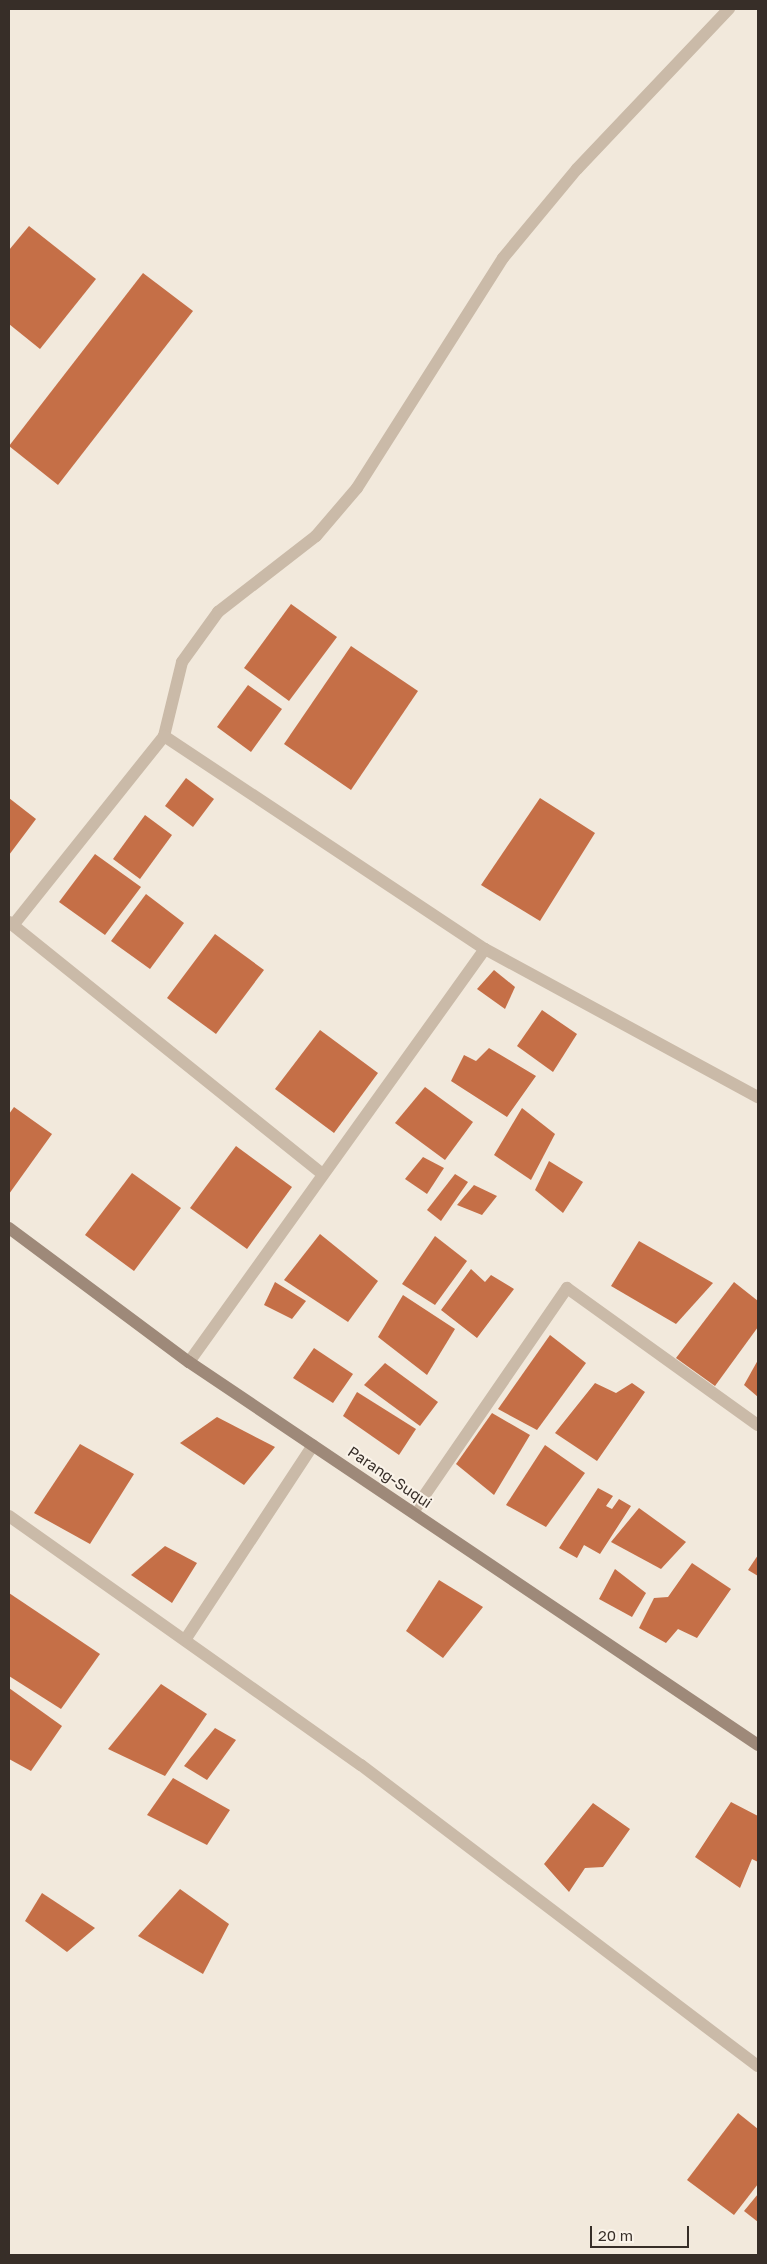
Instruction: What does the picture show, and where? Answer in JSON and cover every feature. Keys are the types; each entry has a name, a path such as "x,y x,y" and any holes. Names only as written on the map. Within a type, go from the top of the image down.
{"main road":[{"name":"Parang-Suqui","path":"9,1228 189,1362 758,1745"}],"street":[{"path":"322,1174 11,923 164,736 182,662 218,612 316,536 357,488 503,258 577,169 729,9"},
{"path":"164,736 485,949 758,1097"},
{"path":"189,1362 485,949"},
{"path":"413,1512 567,1288 758,1425"},
{"path":"185,1640 313,1445"},
{"path":"9,1516 361,1765 758,2066"}],"building":[{"path":"29,226 96,279 40,349 9,324 9,250"},
{"path":"143,273 193,311 58,485 9,446"},
{"path":"291,604 337,637 289,701 244,668"},
{"path":"351,646 418,691 351,790 284,744"},
{"path":"248,685 282,709 251,752 217,727"},
{"path":"186,778 214,799 193,827 165,806"},
{"path":"9,798 36,819 9,855"},
{"path":"540,798 595,833 540,921 481,885"},
{"path":"145,815 172,835 140,879 113,859"},
{"path":"95,854 141,887 105,935 59,902"},
{"path":"146,894 184,923 150,969 111,941"},
{"path":"215,934 264,970 216,1034 167,998"},
{"path":"494,970 515,987 505,1009 477,989"},
{"path":"542,1010 577,1034 553,1072 517,1046"},
{"path":"320,1030 378,1073 334,1133 275,1089"},
{"path":"489,1048 536,1076 507,1117 451,1081 464,1055 476,1061"},
{"path":"425,1087 473,1122 445,1160 395,1123"},
{"path":"14,1107 52,1134 9,1194 9,1114"},
{"path":"522,1108 555,1134 531,1180 494,1155"},
{"path":"236,1146 292,1187 247,1249 190,1208"},
{"path":"423,1157 444,1168 427,1194 405,1179"},
{"path":"549,1161 583,1182 563,1213 535,1190"},
{"path":"132,1173 181,1208 134,1271 85,1235"},
{"path":"455,1174 468,1182 441,1221 427,1210"},
{"path":"474,1185 497,1196 482,1215 457,1205"},
{"path":"320,1234 378,1281 348,1322 284,1280"},
{"path":"435,1236 467,1261 435,1305 402,1284"},
{"path":"639,1241 713,1283 676,1324 611,1286"},
{"path":"471,1269 485,1282 491,1275 514,1289 477,1338 441,1310"},
{"path":"275,1282 306,1301 292,1319 264,1305"},
{"path":"734,1282 758,1301 758,1327 715,1386 676,1358"},
{"path":"403,1295 455,1329 427,1375 378,1337"},
{"path":"550,1335 586,1363 537,1430 498,1409"},
{"path":"314,1348 353,1374 333,1403 293,1378"},
{"path":"758,1360 758,1397 744,1385"},
{"path":"385,1363 438,1402 420,1426 364,1385"},
{"path":"595,1383 616,1393 632,1383 645,1392 597,1461 555,1433"},
{"path":"357,1392 416,1429 399,1455 343,1416"},
{"path":"492,1413 530,1435 494,1495 456,1464"},
{"path":"217,1417 275,1447 244,1485 180,1443"},
{"path":"80,1444 134,1474 90,1544 34,1513"},
{"path":"545,1445 585,1473 546,1527 506,1505"},
{"path":"598,1488 613,1496 606,1506 612,1509 619,1499 631,1506 600,1554 584,1545 577,1558 559,1548"},
{"path":"639,1508 686,1542 661,1569 611,1542"},
{"path":"165,1546 197,1563 172,1603 131,1575"},
{"path":"758,1555 758,1576 748,1570"},
{"path":"692,1563 731,1589 697,1638 678,1629 666,1643 639,1628 654,1598 668,1597"},
{"path":"615,1569 646,1593 632,1617 599,1599"},
{"path":"439,1580 483,1607 443,1658 406,1631"},
{"path":"9,1593 100,1654 61,1709 9,1676"},
{"path":"161,1684 207,1714 165,1776 108,1749"},
{"path":"9,1688 62,1726 31,1771 9,1759"},
{"path":"215,1728 236,1740 207,1780 184,1766"},
{"path":"173,1778 230,1810 207,1845 147,1815"},
{"path":"731,1802 758,1816 758,1862 752,1859 740,1888 695,1857"},
{"path":"593,1803 630,1829 603,1867 585,1868 569,1892 544,1864"},
{"path":"180,1889 229,1924 203,1974 138,1936"},
{"path":"42,1893 95,1928 67,1952 25,1921"},
{"path":"738,2113 758,2129 758,2184 734,2215 687,2180"},
{"path":"758,2194 758,2222 744,2211"}]}
